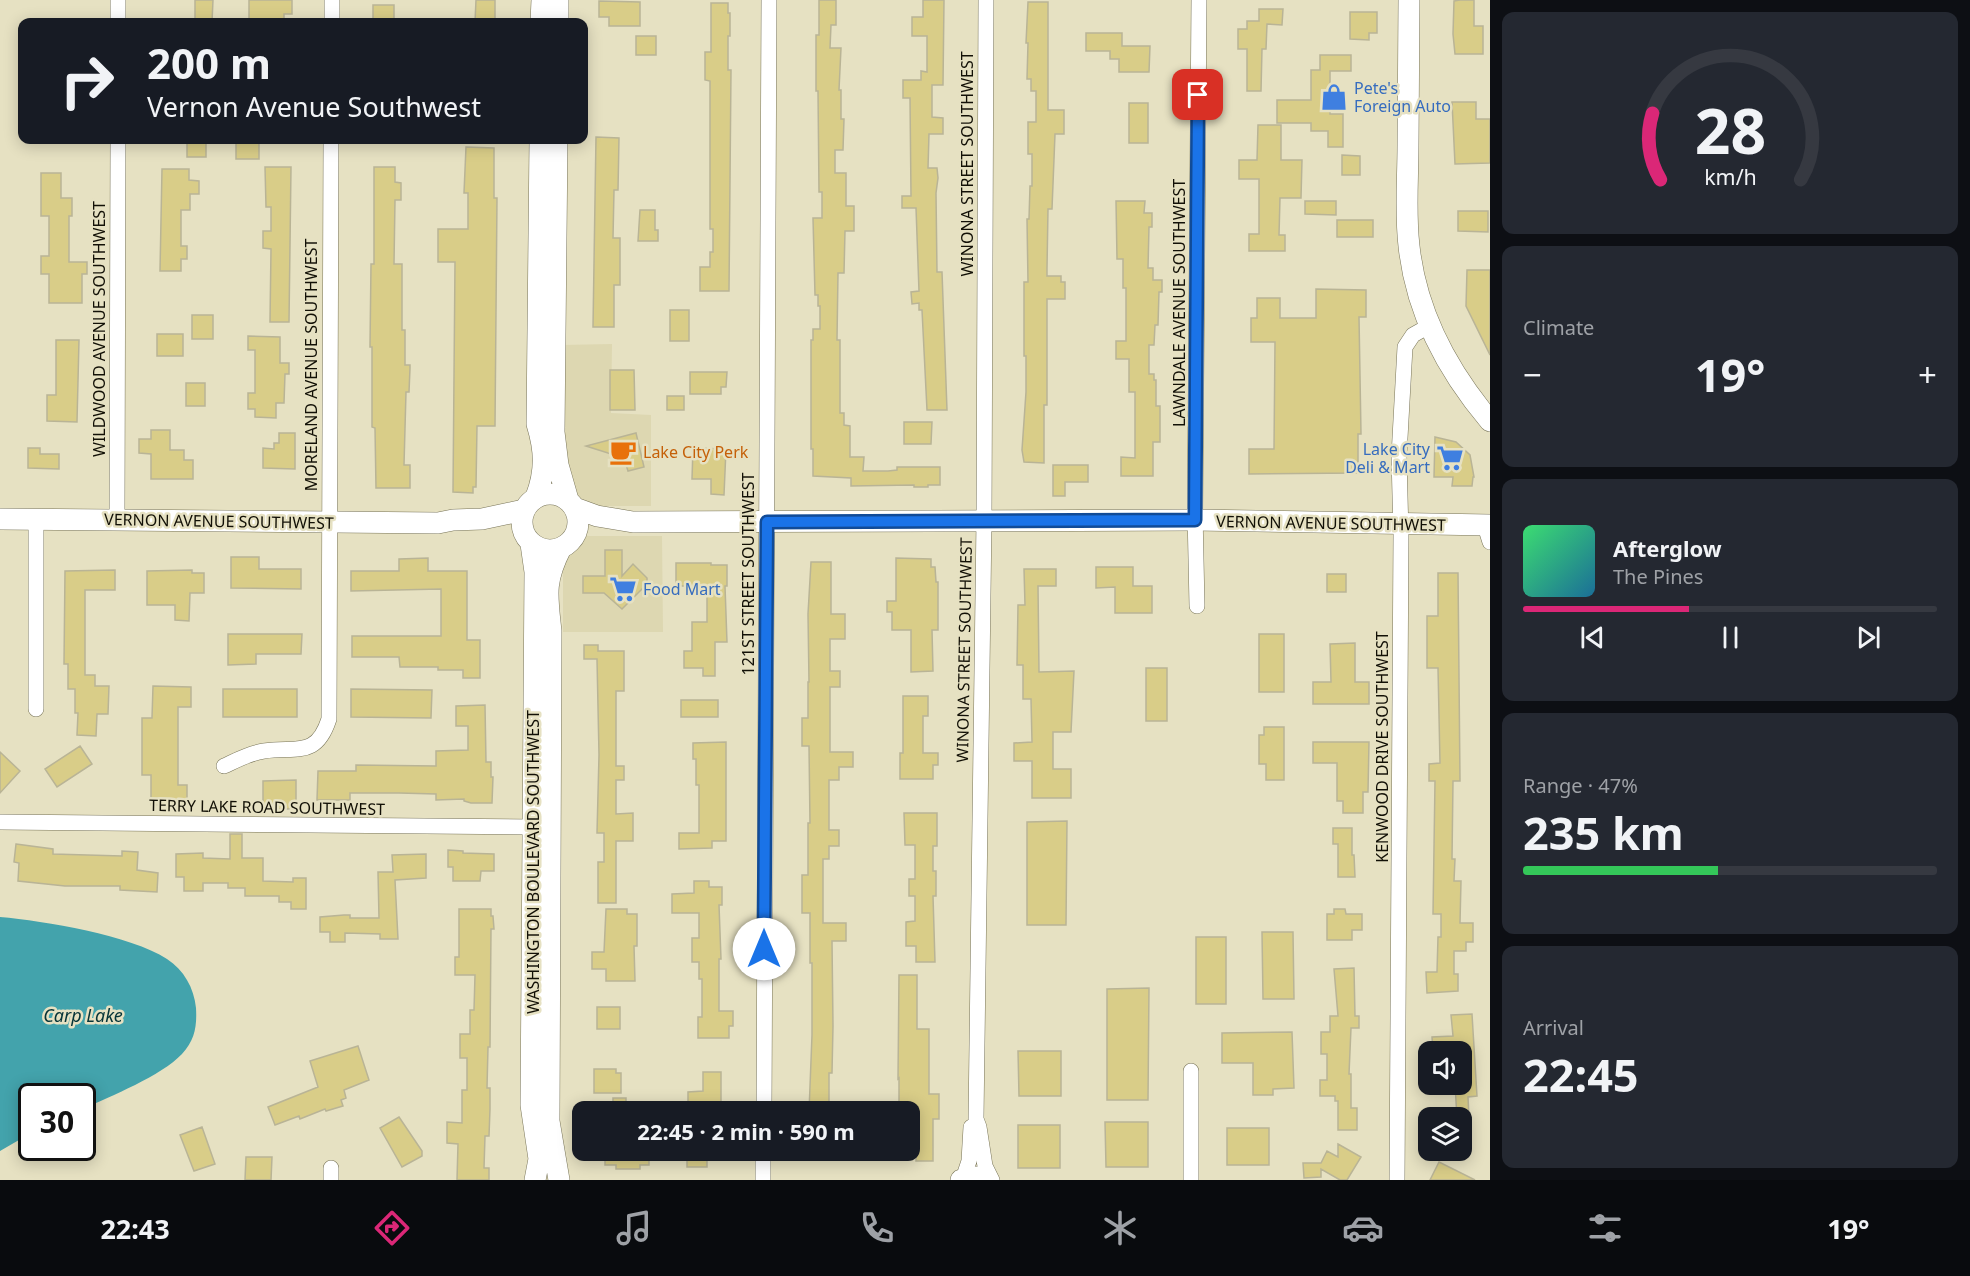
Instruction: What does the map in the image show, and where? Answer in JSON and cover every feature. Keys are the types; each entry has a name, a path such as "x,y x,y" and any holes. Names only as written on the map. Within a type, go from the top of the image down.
{"main road":[{"path":"541,18 542,0"},
{"path":"558,0 558,18"},
{"path":"1409,0 1407,224 1412,269 1429,326 1455,373 1490,421"},
{"path":"540,144 537,423 544,458 542,482 530,503 522,528 528,540 548,550 567,543 578,530 579,520 558,465 554,432 557,144"},
{"path":"530,503 545,494 555,494 571,504"},
{"name":"VERNON AVENUE SOUTHWEST","path":"0,519 438,524 453,520 482,519 530,503"},
{"name":"VERNON AVENUE SOUTHWEST","path":"571,504 597,516 633,522 1195,520 1401,524 1488,531"},
{"name":"VERNON AVENUE SOUTHWEST","path":"567,543 633,522"},
{"name":"VERNON AVENUE SOUTHWEST","path":"438,524 454,529 512,532 528,540"},
{"name":"WASHINGTON BOULEVARD SOUTHWEST","path":"528,540 535,572 531,1105 539,1159 535,1180"},
{"name":"WASHINGTON BOULEVARD SOUTHWEST","path":"559,1180 549,1121 551,631 547,591 550,574 567,543"},
{"path":"962,1179 976,1177 987,1180"}],"street":[{"path":"118,0 118,18"},
{"path":"332,0 332,18"},
{"name":"121ST STREET SOUTHWEST","path":"764,1101 769,0"},
{"name":"WINONA STREET SOUTHWEST","path":"986,0 984,520 976,1119 986,1166 992,1180"},
{"name":"LAWNDALE AVENUE SOUTHWEST","path":"1197,606 1195,520 1199,0"},
{"name":"WILDWOOD AVENUE SOUTHWEST","path":"117,519 118,144"},
{"name":"MORELAND AVENUE SOUTHWEST","path":"224,766 246,755 264,751 300,749 314,745 324,735 328,719 331,144"},
{"name":"KENWOOD DRIVE SOUTHWEST","path":"1397,1180 1401,524 1399,456 1405,347 1413,334 1429,326"},
{"path":"36,519 36,709"},
{"name":"TERRY LAKE ROAD SOUTHWEST","path":"0,822 533,827"},
{"path":"1191,1071 1191,1180"},
{"name":"WINONA STREET SOUTHWEST","path":"962,1179 969,1161 971,1126 976,1119"},
{"path":"763,1180 764,1161"}],"shaded area":[{"path":"612,344 611,413 651,415 651,506 574,506 562,488 561,345"},
{"path":"563,536 662,536 663,632 563,632"}],"water":[{"name":"Carp Lake","path":"0,917 40,922 110,936 151,950 173,963 187,980 196,1008 192,1038 182,1054 162,1070 96,1103 96,1083 18,1083 18,1141 0,1151"}],"building":[{"path":"195,0 213,0 212,18 195,18"},
{"path":"249,0 292,0 292,14 284,14 284,18 249,18"},
{"path":"476,0 495,0 495,18 475,18"},
{"path":"819,0 836,0 836,25 831,25 830,48 841,48 839,90 841,90 841,119 844,119 843,150 835,150 835,173 846,173 846,206 854,206 854,231 845,231 844,273 838,273 837,340 840,340 840,413 844,413 844,425 850,426 850,457 864,457 863,471 897,470 897,467 940,467 940,485 928,485 928,487 914,487 914,485 851,486 851,478 813,476 811,340 813,340 813,329 820,329 820,306 818,306 818,295 815,295 813,218 822,218 822,192 819,192 818,91 816,91 816,35 819,35"},
{"path":"923,0 944,0 943,85 932,85 932,117 943,118 943,134 929,134 928,168 937,168 938,178 936,193 937,272 942,272 947,410 927,410 922,310 919,310 919,303 912,304 911,292 919,291 916,208 902,208 902,196 911,196 910,98 903,98 903,80 921,80 921,71 927,72 927,36 912,36 912,17 923,17"},
{"path":"1474,0 1474,26 1483,26 1483,54 1455,54 1454,1"},
{"path":"599,1 640,2 640,26 609,26 609,17 599,17"},
{"path":"1028,2 1048,2 1048,110 1064,110 1064,134 1055,134 1052,209 1048,209 1047,276 1061,276 1061,282 1065,282 1065,299 1047,299 1047,405 1044,405 1044,463 1024,462 1022,450 1026,392 1024,282 1028,282 1027,219 1029,219 1030,186 1032,186 1032,154 1028,154 1028,122 1036,122 1036,91 1031,91 1031,79 1027,79"},
{"path":"711,3 728,3 728,13 730,13 730,36 728,36 728,70 731,70 729,291 700,291 700,267 710,267 710,252 713,252 713,229 710,229 710,81 705,80 705,52 711,52"},
{"path":"373,5 394,5 394,18 373,18"},
{"path":"1259,9 1283,9 1282,25 1267,24 1266,49 1262,49 1261,91 1247,91 1247,49 1238,49 1238,29 1247,29 1247,21 1259,21"},
{"path":"1350,12 1377,12 1377,33 1369,33 1369,40 1350,39"},
{"path":"1086,33 1122,33 1122,46 1150,46 1149,72 1119,72 1119,59 1110,59 1110,51 1086,51"},
{"path":"636,36 656,36 656,55 636,55"},
{"path":"1320,55 1351,55 1351,71 1330,71 1330,114 1343,114 1343,147 1328,147 1328,131 1311,131 1311,123 1277,123 1277,100 1311,100 1311,70 1320,70"},
{"path":"1452,102 1476,102 1476,119 1490,119 1490,163 1455,164"},
{"path":"1129,103 1148,103 1148,143 1129,143"},
{"path":"1258,125 1281,125 1281,160 1302,160 1301,198 1280,198 1279,235 1285,235 1285,251 1249,251 1249,234 1259,234 1259,179 1239,179 1239,160 1257,160"},
{"path":"596,137 619,138 618,190 614,190 613,238 620,238 620,285 614,285 614,327 593,327"},
{"path":"187,144 206,144 206,157 187,157"},
{"path":"236,144 259,144 259,159 236,159"},
{"path":"466,147 494,148 494,198 497,198 495,426 477,426 476,487 473,487 473,493 453,492 455,262 438,262 438,229 468,229 468,193 464,193"},
{"path":"1342,155 1360,156 1360,175 1342,175"},
{"path":"265,167 291,167 289,322 270,322 271,249 263,248 263,231 271,231 271,207 266,207"},
{"path":"374,167 395,167 395,182 401,183 401,200 395,200 394,264 402,264 402,330 405,330 405,365 410,365 409,392 406,392 404,465 410,465 410,488 376,488 375,428 372,427 372,347 370,347 371,264 374,264"},
{"path":"162,169 189,169 189,180 199,181 199,194 190,194 190,210 181,210 181,246 187,246 187,259 181,259 181,271 160,271"},
{"path":"41,173 61,173 61,198 72,198 72,216 69,216 69,262 87,262 87,274 82,274 82,303 49,303 49,274 41,274 41,256 49,256 49,216 41,216"},
{"path":"1116,201 1145,201 1144,213 1152,213 1152,227 1149,227 1148,268 1153,268 1153,280 1162,280 1154,345 1149,345 1149,374 1154,374 1156,406 1160,406 1160,442 1153,442 1153,476 1121,476 1121,457 1135,458 1135,392 1129,392 1129,359 1116,359 1116,341 1126,341 1126,288 1123,288 1123,259 1117,259"},
{"path":"1305,201 1336,201 1336,215 1305,214"},
{"path":"640,210 655,210 655,230 658,230 658,241 638,241"},
{"path":"1458,211 1488,211 1488,232 1458,231"},
{"path":"1337,220 1373,220 1373,237 1337,237"},
{"path":"1467,270 1490,270 1490,355 1466,306"},
{"path":"1316,289 1366,290 1366,317 1359,317 1361,434 1358,434 1358,473 1249,474 1249,449 1274,449 1275,342 1251,342 1251,318 1257,318 1257,298 1280,298 1280,318 1316,318"},
{"path":"670,310 689,310 689,341 670,341"},
{"path":"192,315 213,315 213,339 192,339"},
{"path":"157,334 183,334 183,356 157,356"},
{"path":"248,336 280,337 280,363 289,363 289,374 285,374 284,403 276,403 276,418 255,417 255,409 248,409 248,393 255,393 255,350 248,350"},
{"path":"56,340 79,340 77,422 47,421 47,395 56,395"},
{"path":"610,370 634,370 635,410 610,410"},
{"path":"690,372 727,372 726,387 721,387 721,394 690,394"},
{"path":"186,383 205,383 205,406 186,406"},
{"path":"667,396 684,396 684,410 667,410"},
{"path":"904,422 932,422 931,444 904,444"},
{"path":"151,430 170,430 170,450 184,450 184,460 193,460 193,479 151,479 151,454 139,453 139,439 151,439"},
{"path":"279,433 295,433 295,469 263,468 263,448 274,449 274,443 279,443"},
{"name":"Lake City Perk","path":"636,433 644,467 628,471 624,458 586,446"},
{"path":"1435,437 1456,442 1470,455 1474,477 1472,486 1452,486 1453,477 1434,477"},
{"path":"28,448 40,448 40,454 59,454 59,469 28,468"},
{"path":"693,448 726,449 724,495 711,494 711,479 692,479"},
{"path":"1053,465 1088,465 1088,482 1065,482 1065,496 1053,496"},
{"path":"605,550 622,550 622,576 633,564 647,578 647,584 622,609 604,593 583,593 583,576 605,576"},
{"path":"231,557 259,557 259,569 301,569 301,589 231,588"},
{"path":"428,558 428,571 467,571 467,640 480,640 480,678 463,678 463,670 438,670 438,667 400,667 399,657 352,657 352,636 441,636 441,589 351,591 351,571 399,571 399,559"},
{"path":"896,558 931,559 931,567 935,567 936,582 938,582 938,630 932,630 933,671 911,672 911,630 892,630 892,612 887,612 887,601 896,601"},
{"path":"811,562 831,562 831,614 845,614 845,639 830,639 830,671 840,671 840,687 830,687 830,752 853,752 853,767 839,767 839,780 829,780 829,830 839,830 839,846 829,846 829,859 823,859 823,923 846,923 846,941 832,941 833,1026 829,1101 809,1101 812,963 810,963 810,913 802,913 802,875 808,875 808,823 810,823 809,746 802,746 802,718 808,718 808,614"},
{"path":"676,563 727,565 727,586 725,586 727,642 715,642 715,676 703,676 703,668 684,668 684,651 692,651 692,622 707,622 707,586 676,586"},
{"path":"1096,567 1133,567 1133,586 1152,586 1152,613 1115,613 1115,587 1096,588"},
{"path":"1024,569 1056,569 1056,586 1038,586 1039,672 1074,671 1071,732 1053,732 1053,769 1071,769 1071,798 1032,798 1032,761 1014,761 1014,743 1032,742 1031,699 1023,699 1023,665 1017,665 1018,605 1025,605"},
{"path":"115,570 115,590 85,590 85,675 95,675 95,686 109,686 108,714 97,714 96,736 77,735 78,713 75,713 75,689 68,689 68,664 64,664 65,571"},
{"path":"192,570 192,573 204,573 204,593 190,593 189,621 175,620 175,605 147,605 147,571"},
{"path":"1438,573 1458,573 1460,781 1453,781 1452,859 1455,859 1454,881 1461,881 1460,923 1473,923 1473,942 1466,942 1466,951 1454,951 1454,974 1458,974 1458,991 1427,993 1426,972 1437,972 1438,937 1441,937 1441,914 1433,914 1435,781 1429,781 1429,764 1440,763 1438,668 1427,668 1427,616 1438,616"},
{"path":"1327,574 1346,574 1346,592 1327,592"},
{"path":"228,634 302,634 301,654 256,654 256,664 228,665"},
{"path":"1259,634 1284,634 1284,692 1259,692"},
{"path":"1355,643 1355,682 1369,682 1369,704 1313,704 1313,682 1331,682 1330,644"},
{"path":"584,645 598,645 598,651 624,651 624,691 616,691 616,766 624,766 624,780 616,780 616,814 633,813 633,841 616,841 616,903 598,903 598,862 604,862 604,833 597,833 599,755 597,659 584,659"},
{"path":"1146,668 1167,668 1167,721 1146,721"},
{"path":"153,686 191,687 191,707 178,707 178,785 187,785 187,805 151,805 151,775 142,775 142,718 152,718"},
{"path":"223,689 297,689 297,717 223,717"},
{"path":"351,689 432,690 431,718 351,717"},
{"path":"903,696 928,696 928,716 923,716 923,753 938,753 938,765 933,765 933,779 900,779 900,753 903,753"},
{"path":"681,700 718,700 718,717 681,717"},
{"path":"485,705 486,762 491,762 492,803 471,803 464,799 436,800 436,794 399,793 350,793 350,800 317,800 318,771 356,771 356,765 436,766 436,751 468,750 468,726 456,726 456,706"},
{"path":"1264,727 1284,727 1284,780 1266,780 1266,764 1259,764 1259,735 1264,735"},
{"path":"726,742 726,841 712,841 712,848 679,849 679,833 699,833 699,785 696,785 696,759 693,759 693,743"},
{"path":"1313,742 1369,742 1368,792 1363,792 1363,813 1343,813 1343,801 1337,801 1337,763 1313,763"},
{"path":"80,746 92,764 57,787 45,769"},
{"path":"0,752 20,771 0,793"},
{"path":"296,780 296,809 263,809 263,781"},
{"path":"904,813 937,813 937,846 933,846 933,871 936,871 936,896 933,896 935,962 916,962 916,946 906,946 906,922 915,921 915,896 909,896 909,879 915,879 915,845 905,845"},
{"path":"1067,821 1066,925 1027,925 1027,822"},
{"path":"1333,828 1352,828 1355,877 1338,877 1338,844 1333,844"},
{"path":"230,834 242,834 242,858 263,858 263,881 293,882 293,878 306,878 306,909 291,909 291,902 279,902 279,896 245,896 245,888 228,888 228,883 203,883 203,891 184,891 184,877 176,877 176,854 203,853 203,858 230,859"},
{"path":"16,844 53,849 53,854 122,856 122,851 138,852 137,870 158,873 157,892 120,890 120,886 65,886 18,881 19,863 14,862"},
{"path":"448,850 494,854 494,871 481,871 480,881 453,881 453,867 448,867"},
{"path":"426,854 426,878 395,880 398,939 380,939 380,934 345,933 345,942 330,942 330,932 320,932 320,917 350,915 350,918 379,918 378,872 393,872 392,855"},
{"path":"694,881 709,881 709,887 722,887 722,905 719,905 721,959 719,959 719,1011 733,1011 733,1026 729,1026 729,1038 698,1038 698,1017 702,1017 702,979 699,979 699,962 692,962 692,938 699,938 699,913 672,913 672,894 694,893"},
{"path":"459,909 491,909 491,916 493,916 487,1088 490,1088 490,1109 489,1136 485,1136 484,1168 489,1168 489,1180 457,1180 458,1144 447,1143 447,1122 462,1123 462,1090 467,1090 467,1058 460,1058 460,1034 470,1034 470,1010 474,1010 475,975 455,975 455,957 459,957"},
{"path":"606,909 627,909 627,914 637,914 637,946 634,946 635,981 606,981 606,969 592,969 592,952 604,952"},
{"path":"1334,909 1345,909 1346,914 1362,914 1362,930 1352,930 1352,940 1327,940 1327,914 1334,914"},
{"path":"1262,932 1293,932 1294,999 1263,999"},
{"path":"1196,937 1226,937 1226,1004 1196,1004"},
{"path":"1354,968 1355,1016 1359,1016 1359,1028 1351,1028 1349,1074 1351,1074 1351,1108 1357,1108 1357,1130 1338,1130 1338,1101 1335,1101 1335,1096 1320,1096 1320,1080 1327,1080 1327,1054 1321,1054 1321,1032 1330,1032 1330,1016 1338,1016 1334,969"},
{"path":"899,975 917,975 917,1029 929,1029 929,1094 939,1094 939,1119 933,1119 933,1161 920,1161 920,1101 899,1101"},
{"path":"1149,988 1148,1100 1107,1100 1107,989"},
{"path":"597,1007 620,1007 620,1029 597,1029"},
{"path":"1472,1014 1477,1096 1468,1097 1468,1107 1456,1107 1456,1095 1472,1095 1472,1041 1432,1041 1432,1037 1453,1036 1451,1015"},
{"path":"1292,1032 1294,1088 1273,1089 1273,1095 1253,1095 1253,1063 1222,1063 1222,1033"},
{"path":"358,1046 369,1080 344,1090 346,1098 341,1100 343,1106 326,1111 325,1109 300,1119 299,1116 275,1125 268,1107 318,1087 310,1061"},
{"path":"1018,1051 1061,1051 1061,1096 1019,1096"},
{"path":"594,1069 616,1069 616,1073 621,1073 621,1093 594,1093"},
{"path":"703,1072 721,1072 721,1101 688,1101 688,1092 703,1091"},
{"path":"613,1098 626,1098 626,1101 613,1101"},
{"path":"399,1117 422,1151 422,1156 402,1167 380,1128"},
{"path":"1105,1122 1148,1122 1148,1167 1106,1167"},
{"path":"1018,1125 1060,1125 1060,1168 1018,1168"},
{"path":"202,1127 215,1164 194,1171 180,1135"},
{"path":"1227,1128 1269,1128 1269,1165 1227,1165"},
{"path":"1338,1144 1361,1157 1347,1180 1340,1180 1321,1169 1321,1177 1304,1178 1303,1163 1321,1163 1327,1151 1338,1157"},
{"path":"246,1157 272,1157 271,1180 245,1180"},
{"path":"605,1161 649,1161 649,1165 640,1165 640,1169 616,1169 616,1165 605,1165"},
{"path":"687,1161 707,1161 707,1167 687,1167"},
{"path":"1439,1162 1475,1180 1430,1180"}],"place":[{"name":"Pete's Foreign Auto","path":"1334,97"},
{"name":"Lake City Perk","path":"623,452"},
{"name":"Lake City Deli & Mart","path":"1450,458"},
{"name":"Food Mart","path":"623,589"}],"route":[{"path":"764,949 767,522 1195,520 1198,95"}]}
